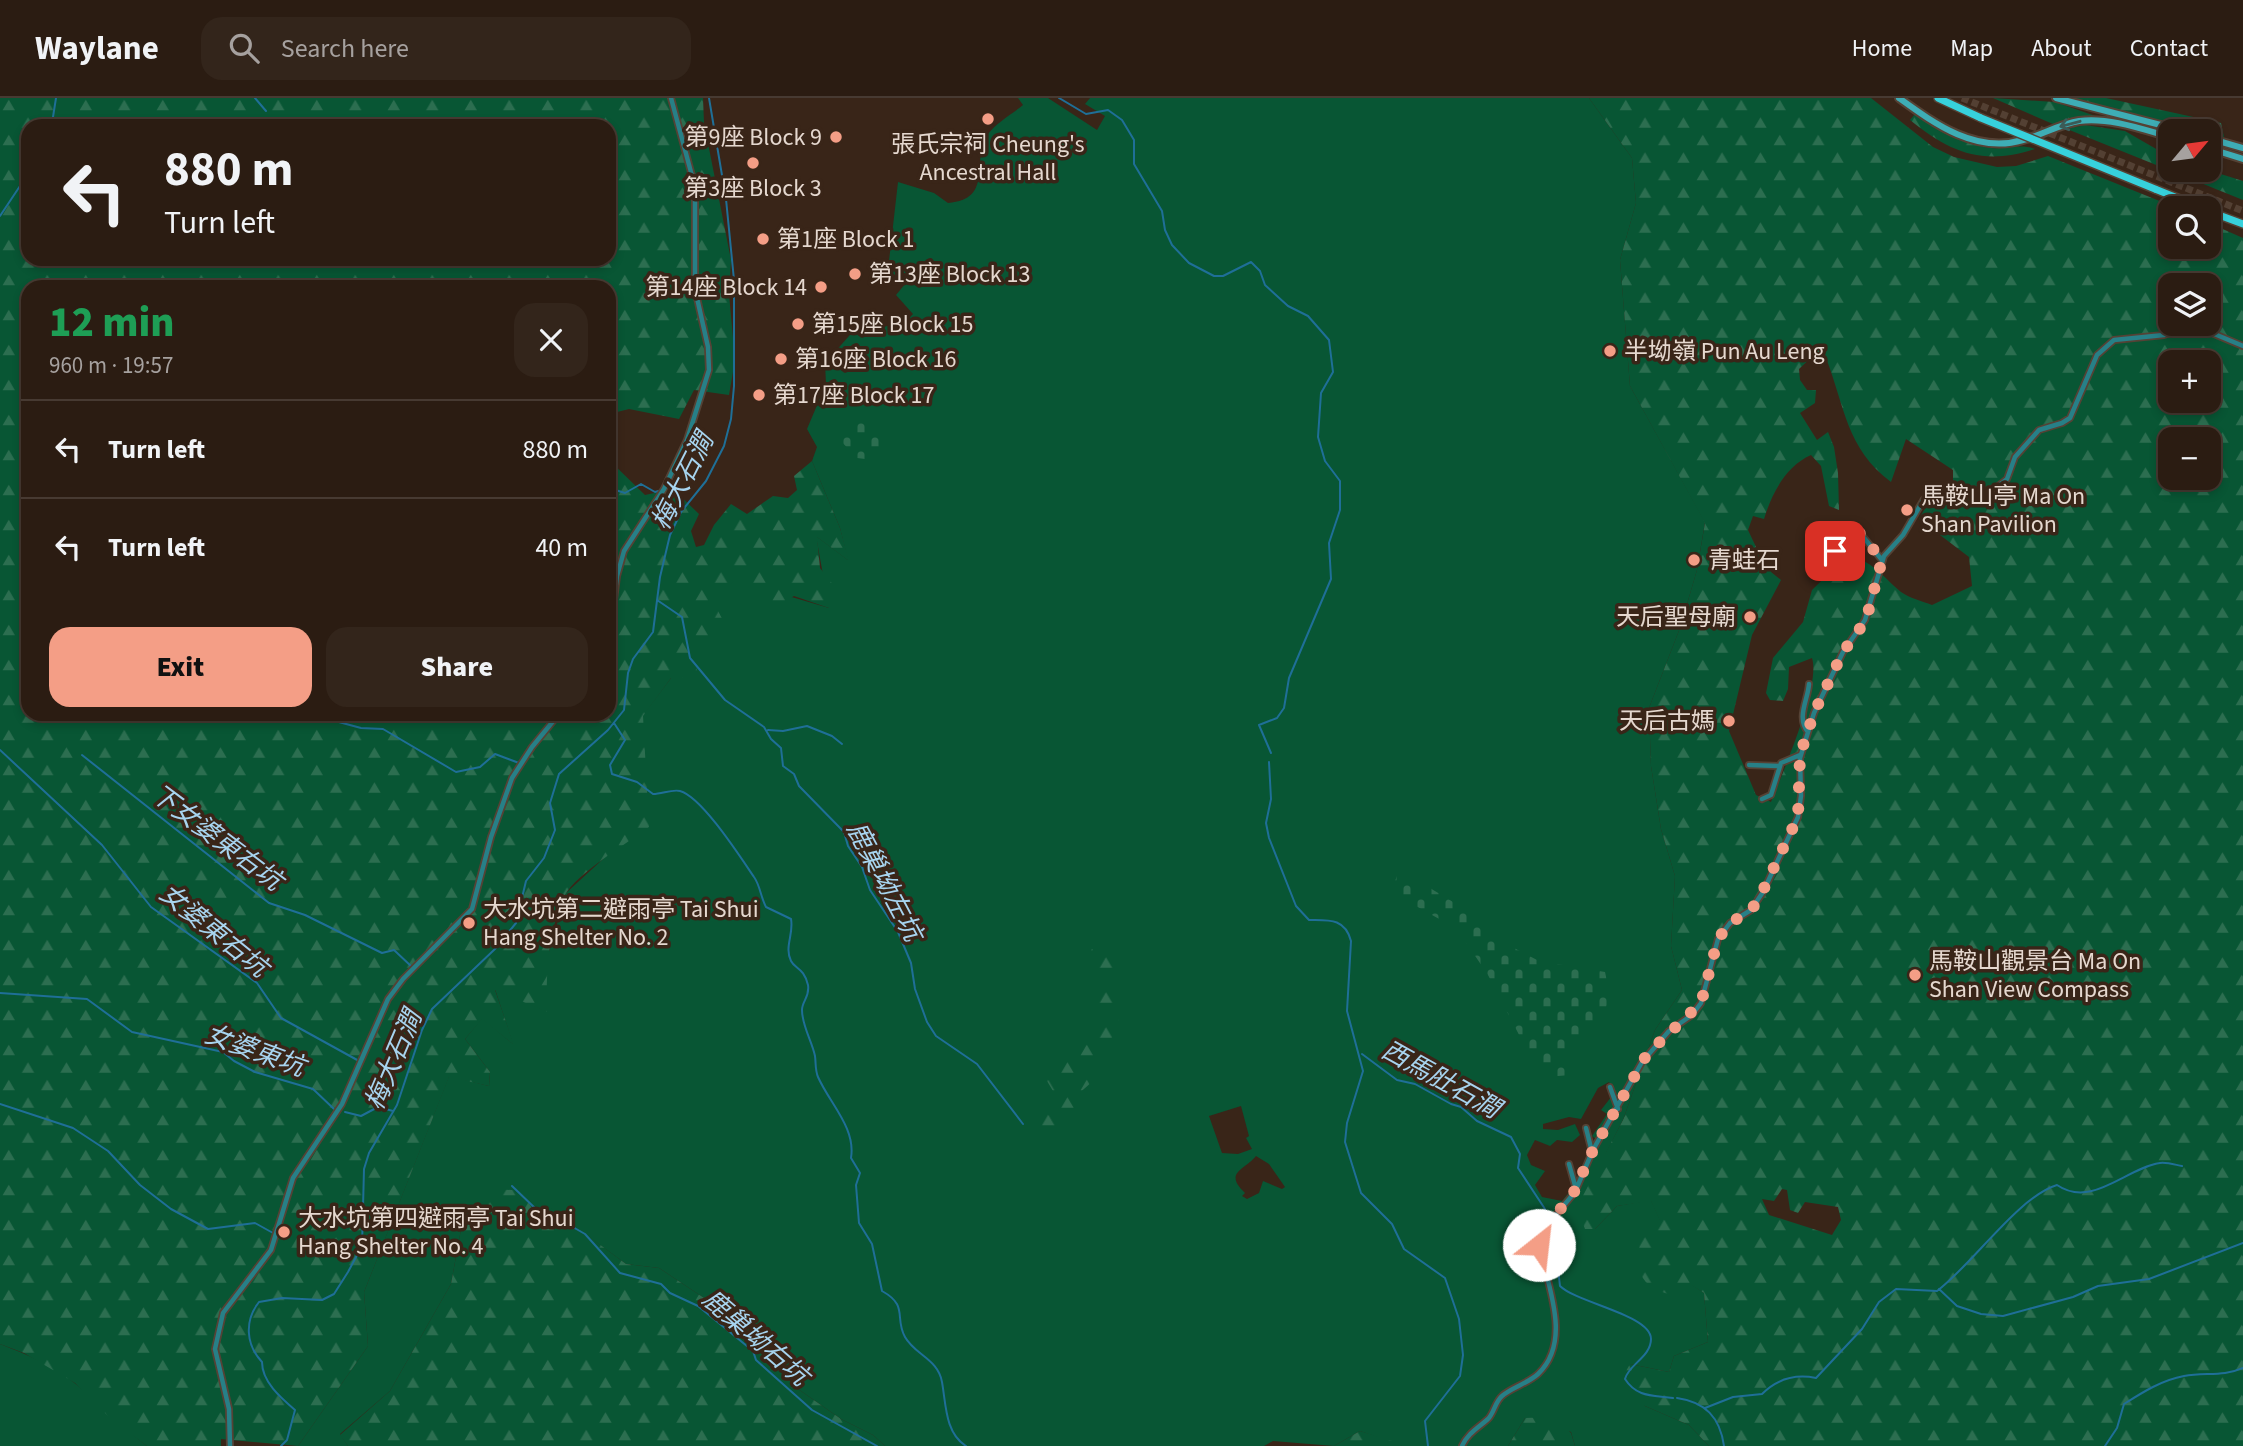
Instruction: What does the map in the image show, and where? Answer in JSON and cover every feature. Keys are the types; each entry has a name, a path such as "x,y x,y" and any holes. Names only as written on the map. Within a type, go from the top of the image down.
{"main road":[{"path":"1899,98 1942,127 1983,142 2018,142 2066,124 2087,120 2119,124 2158,134"},
{"path":"1938,98 2173,196"},
{"path":"2056,98 2158,124"},
{"path":"2221,142 2243,148"},
{"path":"2221,152 2243,159"},
{"path":"2221,216 2243,224"}],"street":[{"path":"616,584 624,551 664,489 687,440 709,370 708,348 695,289 695,187 671,98"},
{"path":"1462,1446 1469,1435 1488,1419 1500,1398 1536,1376 1551,1353 1556,1319 1539,1245 1544,1230 1576,1189 1593,1152 1647,1054 1701,1003 1718,939 1730,923 1751,910 1763,892 1798,817 1800,755 1808,732 1843,652 1866,620 1882,560 1929,495 1949,488 1983,492 2001,485 2015,457 2037,431 2070,418 2097,355 2109,343 2122,338 2164,335 2191,327 2200,328 2243,346"},
{"path":"1826,562 1835,551 1838,554 1849,549 1860,533 1882,560"},
{"path":"1808,732 1802,715 1809,684"},
{"path":"230,1446 230,1413 215,1349 222,1313 271,1250 293,1178 342,1104 388,999 403,979 472,909 491,837 512,778 526,754 553,721"},
{"path":"1762,799 1770,795 1780,766 1785,760 1800,755"},
{"path":"1749,765 1780,766"},
{"path":"1610,1087 1618,1109"},
{"path":"1586,1128 1593,1152"},
{"path":"1569,1164 1576,1189"}],"green space":[{"path":"0,98 703,98 704,123 731,260 729,294 735,360 729,395 694,390 679,419 629,409 616,412 616,280 21,280 21,721 616,721 616,467 645,495 673,489 699,514 691,531 696,547 704,545 714,525 731,504 747,514 773,496 788,498 797,490 794,476 812,461 840,528 849,561 817,537 820,568 841,595 829,608 794,596 769,610 734,581 715,605 733,640 689,635 698,676 671,678 643,716 649,827 591,868 565,895 549,952 547,1012 495,990 514,1045 482,1019 465,1039 490,1072 489,1086 449,1077 364,1292 368,1346 298,1446 221,1439 221,1446 147,1446 112,1420 75,1383 24,1353 0,1344"},
{"path":"1018,98 1048,98 1097,130 1105,116 1085,104 1090,98 1589,98 1632,158 1636,203 1620,260 1630,386 1705,522 1697,570 1680,628 1649,708 1651,766 1661,829 1675,876 1671,946 1682,990 1655,1030 1623,1120 1606,1153 1595,1229 1617,1206 1651,1200 1688,1282 1704,1293 1708,1342 1674,1356 1669,1372 1630,1364 1645,1406 1689,1425 1709,1446 1575,1446 1571,1432 1525,1418 1508,1446 1402,1446 1360,1431 1334,1446 1273,1441 1264,1446 885,1446 873,1435 841,1419 798,1389 734,1318 659,1268 626,1264 528,1192 462,1224 451,1284 390,1391 340,1434 348,1446 298,1446 368,1346 364,1292 449,1076 489,1086 490,1072 465,1039 482,1018 513,1044 495,989 546,1011 546,962 566,893 603,859 643,742 643,715 671,678 689,634 734,580 829,608 816,536 848,560 840,528 812,461 817,447 807,429 826,384 825,363 857,327 895,325 913,314 896,295 910,278 905,273 892,275 889,261 898,182 934,193 948,203 962,200 972,194 977,186 983,144 988,134 1023,105","holes":["1609,1082 1615,1092 1601,1110 1607,1114 1592,1136 1596,1139 1571,1190 1562,1201 1542,1197 1535,1185 1545,1171 1531,1165 1527,1155 1535,1140 1550,1146 1557,1140 1572,1142 1580,1135 1575,1124 1558,1130 1543,1129 1543,1124 1569,1117 1581,1119 1598,1088","1241,1106 1249,1136 1246,1138 1252,1149 1238,1154 1222,1153 1209,1116","1256,1156 1269,1164 1285,1187 1282,1189 1263,1181 1259,1193 1247,1199 1242,1196 1245,1193 1236,1176"]},
{"path":"1589,98 1871,98 1933,147 1954,157 1997,167 2016,166 2048,156 2158,200 2158,259 2221,259 2221,228 2243,238 2243,1446 1709,1446 1689,1425 1645,1406 1621,1380 1630,1364 1669,1372 1674,1356 1708,1342 1704,1293 1688,1283 1668,1294 1649,1285 1641,1274 1639,1239 1660,1221 1651,1201 1617,1206 1595,1229 1585,1229 1577,1207 1623,1120 1655,1030 1682,990 1671,946 1675,876 1661,829 1651,766 1649,708 1680,628 1697,570 1705,523 1630,386 1620,260 1636,203 1632,158","holes":["1816,353 1826,358 1856,441 1876,469 1891,482 1906,439 1953,470 1953,495 1927,505 1919,519 1969,557 1972,586 1932,605 1904,594 1863,560 1847,556 1812,590 1803,622 1773,658 1766,693 1770,700 1783,701 1788,689 1789,667 1812,658 1811,688 1806,708 1771,802 1756,795 1729,731 1752,635 1781,580 1771,572 1774,555 1770,548 1756,547 1748,530 1753,516 1764,519 1771,500 1787,473 1811,455 1821,466 1829,506 1839,510 1834,447 1828,432 1817,440 1800,413 1815,403 1816,390 1807,390 1800,380 1799,369","1782,1189 1787,1190 1790,1210 1798,1213 1805,1202 1838,1207 1841,1220 1832,1235 1769,1215 1762,1199 1774,1201"]},
{"path":"1993,98 2055,102 2104,119 2081,117 2053,124"},
{"path":"2071,98 2106,98 2203,119 2158,120"},
{"path":"1915,114 1942,131 1971,144 1991,148 2035,149 1999,156 1968,153 1940,141 1910,120"},
{"path":"2085,125 2125,131 2158,150 2158,166 2067,129"},
{"path":"2221,174 2243,181 2243,200 2198,182 2221,182"},
{"path":"861,415 884,437 882,461 857,458 839,439"},
{"path":"1397,876 1425,885 1458,905 1514,948 1539,961 1605,972 1610,995 1603,1017 1571,1053 1570,1075 1546,1077 1530,1056 1488,975 1457,929 1391,892"},
{"path":"1105,939 1111,951 1119,992 1119,1022 1093,1081 1076,1096 1075,1114 1056,1147 1044,1148 1041,1124 1056,1096 1044,1076 1077,1040 1092,1034 1095,1013 1088,996 1094,988 1091,950"},
{"path":"494,1189 528,1191 626,1264 659,1268 734,1318 798,1389 841,1419 873,1435 885,1446 348,1446 340,1435 390,1391 451,1284 462,1224"},
{"path":"0,1344 69,1378 147,1446 0,1446"},
{"path":"1554,1417 1571,1433 1575,1446 1508,1446 1525,1418"},
{"path":"1360,1431 1399,1443 1402,1446 1334,1446"}],"waterway":[{"path":"54,119 56,98"},
{"path":"255,98 266,111"},
{"name":"梅大石澗","path":"616,720 624,710 628,673 633,659 653,632 660,577 670,535 681,512 706,481 724,446 731,419 734,386 734,280 726,199 709,98"},
{"path":"1059,98 1086,114 1108,110 1122,120 1134,140 1134,164 1162,211 1165,230 1172,245 1189,263 1214,276 1223,276 1251,262 1260,271 1265,285 1288,306 1308,316 1329,340 1333,372 1321,393 1318,437 1325,461 1340,481 1340,510 1329,543 1331,579 1289,678 1284,708 1277,718 1259,725 1271,753"},
{"path":"0,216 21,184"},
{"path":"616,490 625,493 641,484 655,492 662,490"},
{"name":"鹿巢坳左坑","path":"657,600 682,617 690,658 725,700 764,727 771,739 781,748 783,766 794,774 799,786 844,832 848,846 862,867 870,890 898,932 911,963 915,989 927,1022 936,1036 977,1064 1023,1124"},
{"path":"335,721 361,728 383,729 456,772 480,767 495,754 519,763"},
{"name":"梅大石澗","path":"281,1446 287,1440 295,1410 269,1383 262,1362 250,1341 249,1325 254,1309 259,1302 282,1298 322,1300 334,1294 348,1272 362,1246 364,1169 369,1153 397,1105 422,1030 432,1009 495,949 516,923 526,881 544,858 555,830 550,803 559,774 615,721"},
{"path":"614,723 625,740 610,765 612,774 637,782 653,794 680,791 699,804 756,880 766,907 791,919 789,956 804,975 808,985 802,1016 815,1056 817,1074 846,1126 852,1147 851,1158 860,1173 856,1185 859,1223 872,1244 882,1291 890,1296 898,1307 902,1330 909,1343 931,1362 940,1374 950,1426 966,1446"},
{"path":"768,730 783,731 807,726 832,736 842,744"},
{"name":"女婆東右坑","path":"0,750 102,845 151,907 257,983 281,1018 359,1061"},
{"name":"下女婆東右坑","path":"82,755 269,903 305,915 382,953 394,950 412,967"},
{"path":"1269,762 1271,799 1266,823 1269,838 1296,906 1309,920 1340,924 1351,941 1347,1011 1363,1071 1347,1123 1345,1142 1361,1193 1392,1224 1404,1249 1445,1278 1459,1319 1463,1355 1460,1376 1425,1421 1428,1446"},
{"name":"女婆東坑","path":"0,993 87,999 132,1032 223,1052 255,1072 313,1089 334,1109"},
{"name":"西馬肚石澗","path":"1362,1054 1397,1080 1415,1084 1461,1107 1477,1121 1511,1137 1520,1154 1518,1168 1545,1209 1555,1243 1560,1286 1581,1298 1627,1316 1648,1331 1650,1345 1625,1379 1640,1393 1673,1398"},
{"path":"0,1104 73,1128 108,1151 140,1185 171,1209 208,1229 255,1223 273,1233"},
{"path":"345,1112 361,1116 378,1107 393,1111"},
{"path":"1705,1408 1733,1397 1762,1394 1787,1379 1816,1378 1862,1329 1879,1302 1896,1289 1937,1291 2011,1217 2042,1192 2057,1185 2070,1191 2096,1190 2147,1166 2163,1163 2182,1166"},
{"name":"鹿巢坳右坑","path":"512,1186 537,1210 545,1211 585,1234 620,1273 661,1284 670,1293 698,1306 753,1351 756,1360 812,1410 877,1446"},
{"path":"1939,1289 1957,1306 1981,1314 2003,1316 2073,1297 2098,1286 2149,1279 2243,1243"},
{"path":"2105,1446 2117,1428 2124,1404 2160,1383 2192,1375 2243,1368"},
{"name":"西馬肚石澗","path":"1677,1398 1696,1403 1710,1413 1719,1427 1724,1446"}],"tunnel":[{"path":"1962,98 2243,211"}],"place":[{"name":"張氏宗祠 Cheung's Ancestral Hall","path":"988,119"},
{"name":"第9座 Block 9","path":"836,137"},
{"name":"第3座 Block 3","path":"753,163"},
{"name":"第1座 Block 1","path":"763,239"},
{"name":"第13座 Block 13","path":"855,274"},
{"name":"第14座 Block 14","path":"821,287"},
{"name":"第15座 Block 15","path":"798,324"},
{"name":"半坳嶺 Pun Au Leng","path":"1610,351"},
{"name":"第16座 Block 16","path":"781,359"},
{"name":"第17座 Block 17","path":"759,395"},
{"name":"馬鞍山亭 Ma On Shan Pavilion","path":"1907,510"},
{"name":"青蛙石","path":"1694,560"},
{"name":"天后聖母廟","path":"1750,617"},
{"name":"天后古媽","path":"1729,721"},
{"name":"大水坑第二避雨亭 Tai Shui Hang Shelter No. 2","path":"469,923"},
{"name":"馬鞍山觀景台 Ma On Shan View Compass","path":"1915,975"},
{"name":"大水坑第四避雨亭 Tai Shui Hang Shelter No. 4","path":"284,1232"}],"route":[{"path":"1539,1245 1545,1228 1571,1198 1593,1150 1647,1054 1701,1003 1708,986 1716,942 1727,926 1749,912 1758,901 1784,850 1798,817 1801,796 1799,761 1814,713 1846,646 1866,620 1882,560 1860,533 1847,550 1838,554 1835,551"}]}
